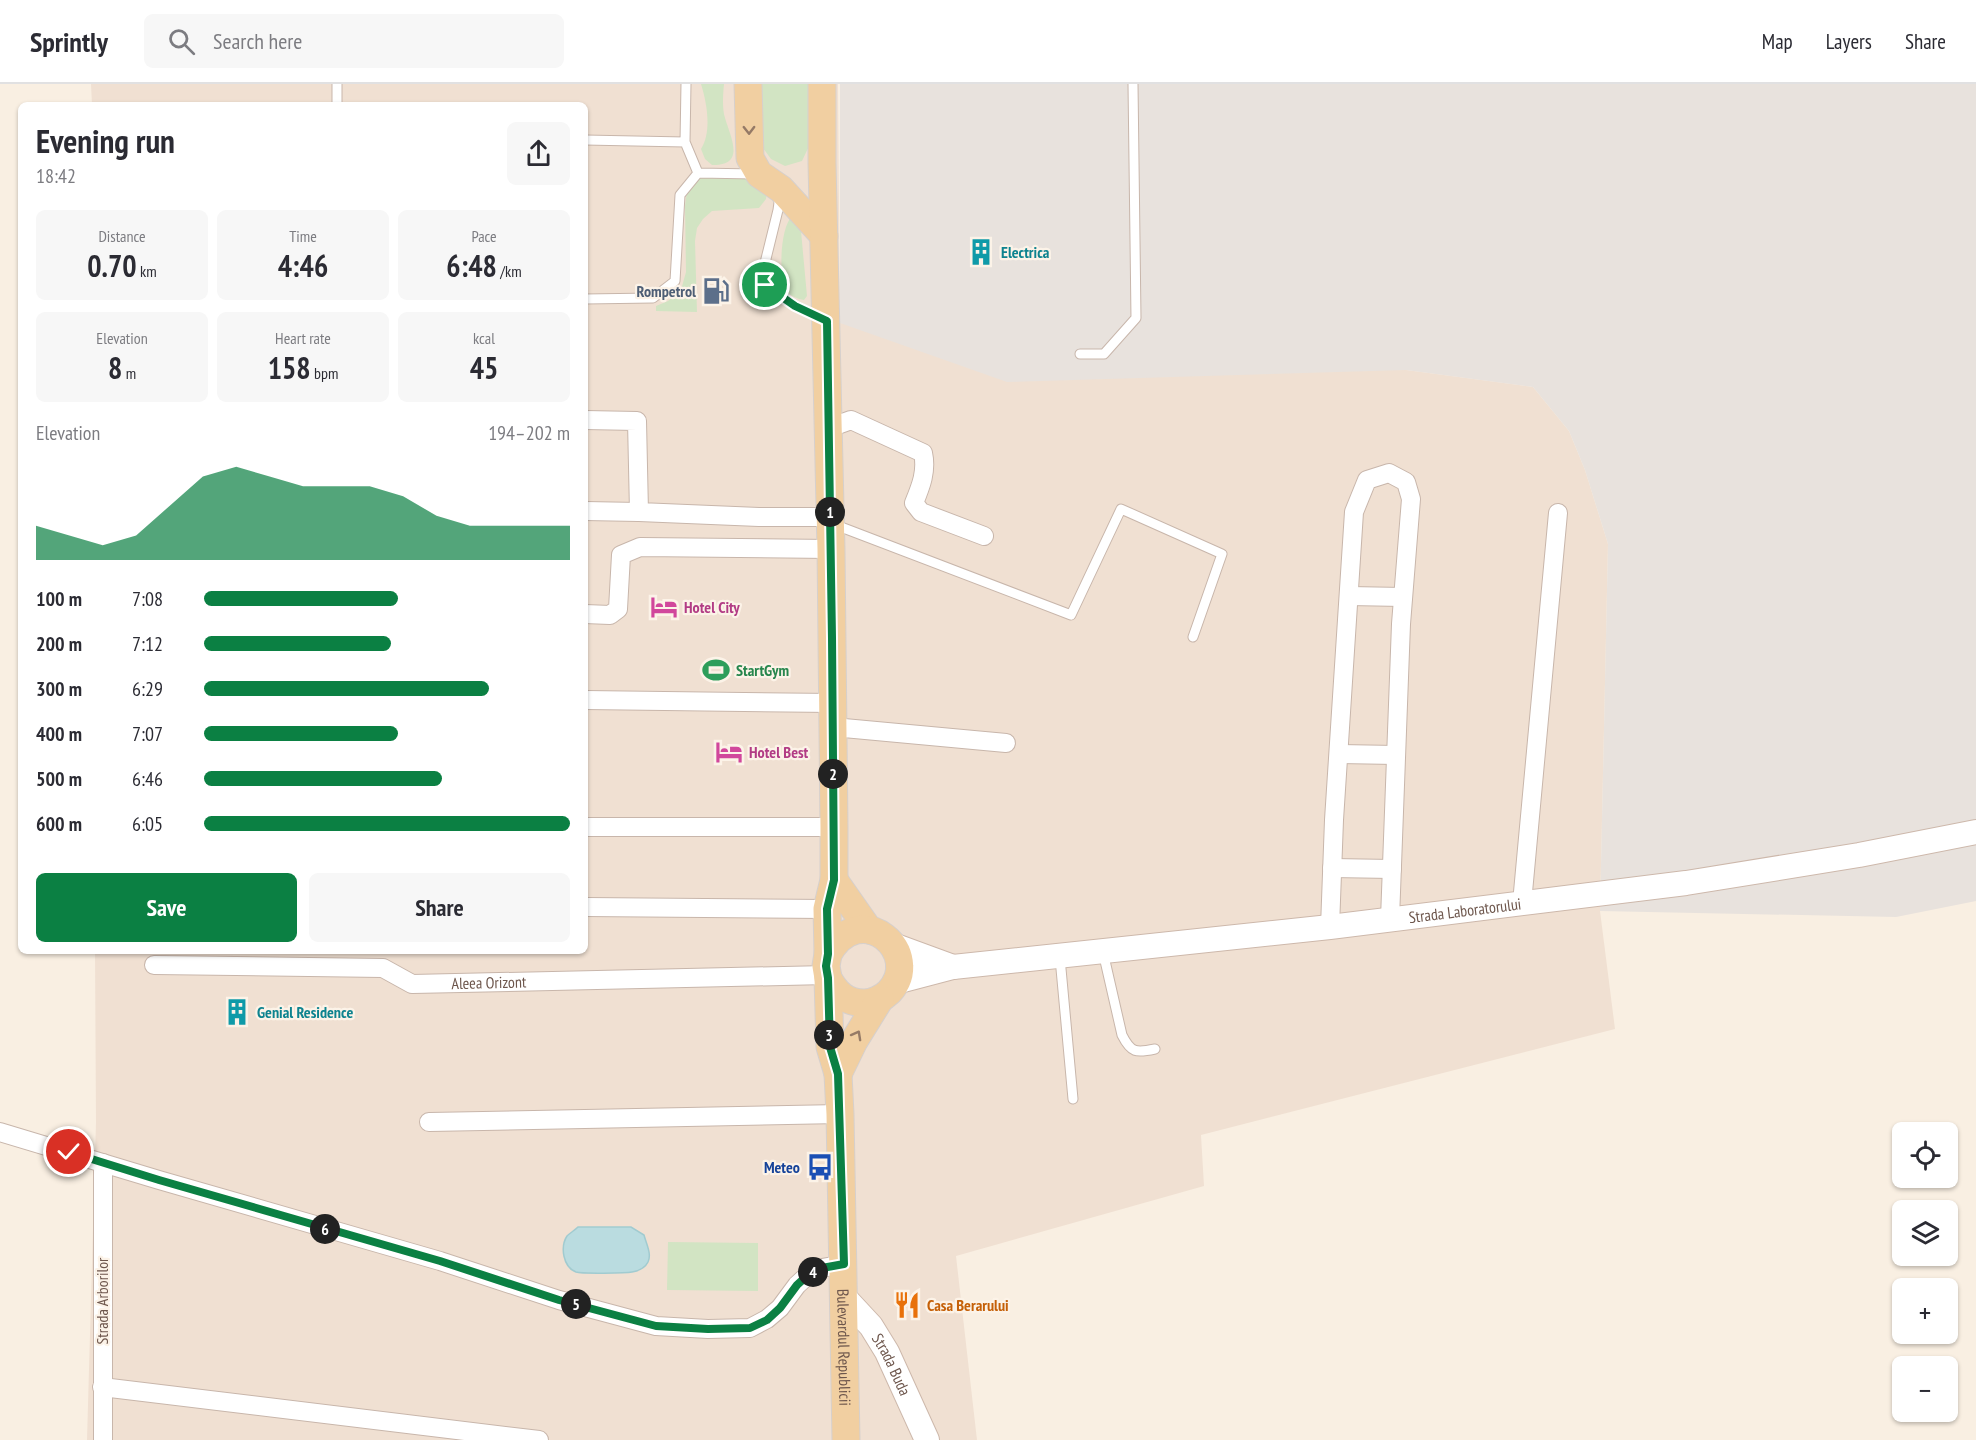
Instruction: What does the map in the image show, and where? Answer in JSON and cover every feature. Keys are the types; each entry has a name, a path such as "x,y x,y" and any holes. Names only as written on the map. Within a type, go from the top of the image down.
{"main road":[{"path":"748,84 750,158 824,236"},
{"name":"Bulevardul Republicii","path":"822,84 834,827 834,880 827,909 828,969 830,1047 838,1074 840,1114 846,1440"},
{"path":"769,180 798,179 822,163"},
{"path":"834,880 868,930"},
{"path":"856,930 868,930 878,933 893,945 899,963 888,990 868,1003 844,998 834,989 828,969 834,943 844,934 856,930"},
{"name":"Bulevardul Republicii","path":"838,1074 854,1041 888,990"}],"street":[{"path":"588,420 637,421 639,512"},
{"path":"829,428 851,420 923,453 925,463 923,481 914,503 921,512 984,536"},
{"path":"1330,927 1354,512 1367,480 1389,473 1406,482 1411,499 1403,597 1390,919"},
{"path":"588,511 759,517 831,530"},
{"path":"1522,903 1558,513"},
{"path":"588,614 610,615 618,609 621,555 640,547 831,530"},
{"path":"1349,596 1403,597"},
{"path":"588,700 833,715 1006,743"},
{"path":"1339,754 1396,755"},
{"path":"588,827 834,827"},
{"name":"Strada Laboratorului","path":"888,990 953,967 1330,927 1697,881 1859,855 1976,832"},
{"path":"1332,868 1392,869"},
{"path":"588,907 827,909"},
{"path":"893,945 953,967"},
{"name":"Aleea Orizont","path":"154,965 383,968 412,984 828,969"},
{"path":"429,1122 840,1114"},
{"path":"0,1132 440,1261 559,1300 656,1326 708,1329 750,1328 767,1320 809,1274 822,1268 844,1264"},
{"name":"Strada Arborilor","path":"103,1163 103,1440"},
{"name":"Strada Buda","path":"845,1298 871,1326 887,1352 927,1440"},
{"path":"102,1387 538,1440"}],"lane":[{"path":"337,84 338,102"},
{"path":"686,84 686,142 698,173"},
{"path":"1080,354 1104,354 1136,318 1133,84"},
{"path":"588,140 686,142"},
{"path":"698,173 769,180 778,210 763,271 765,285 795,306 827,321"},
{"path":"588,299 653,298 675,280 680,195 698,173"},
{"path":"831,530 1071,615 1121,509 1222,554 1193,637"},
{"path":"1103,952 1122,1035 1128,1047 1139,1052 1155,1049"},
{"path":"1060,956 1073,1099"}],"shaded area":[{"path":"91,84 838,84 840,323 1406,370 1533,387 1569,431 1585,470 1608,544 1600,911 1615,1029 1201,1135 1204,1186 956,1256 977,1440 87,1440 96,1122 95,954 588,954 588,102 92,102"},
{"path":"840,84 1976,84 1976,901 1896,917 1600,911 1608,544 1585,470 1569,431 1533,387 1406,370 1007,382 840,323"}],"green space":[{"path":"701,84 724,84 723,110 732,142 733,156 723,164 712,165 705,159 701,149 706,134 707,108"},
{"path":"760,84 810,84 810,144 802,161 785,166 771,159 763,148"},
{"path":"704,176 753,177 768,185 766,199 759,208 712,211 703,219 697,228 695,241 697,312 656,311 656,306 668,301 681,290 686,272 685,206 687,191 696,180"},
{"path":"792,216 799,219 801,231 807,296 804,300 788,293 782,275 783,241"},
{"path":"668,1242 758,1243 758,1291 667,1290"}],"water":[{"path":"578,1227 631,1227 644,1235 649,1252 648,1262 641,1269 632,1272 576,1272 568,1266 563,1251 567,1236"}],"place":[{"name":"Electrica","path":"981,252"},
{"name":"Rompetrol","path":"716,291"},
{"name":"Hotel City","path":"664,607"},
{"name":"StartGym","path":"716,670"},
{"name":"Hotel Best","path":"729,752"},
{"name":"Genial Residence","path":"237,1012"},
{"name":"Meteo","path":"820,1167"},
{"name":"Casa Berarului","path":"907,1305"}],"route":[{"path":"69,1152 440,1261 559,1300 656,1326 708,1329 750,1328 767,1320 809,1274 822,1268 844,1264 838,1074 830,1047 826,966 827,909 834,880 827,321 795,306 765,285"}]}
